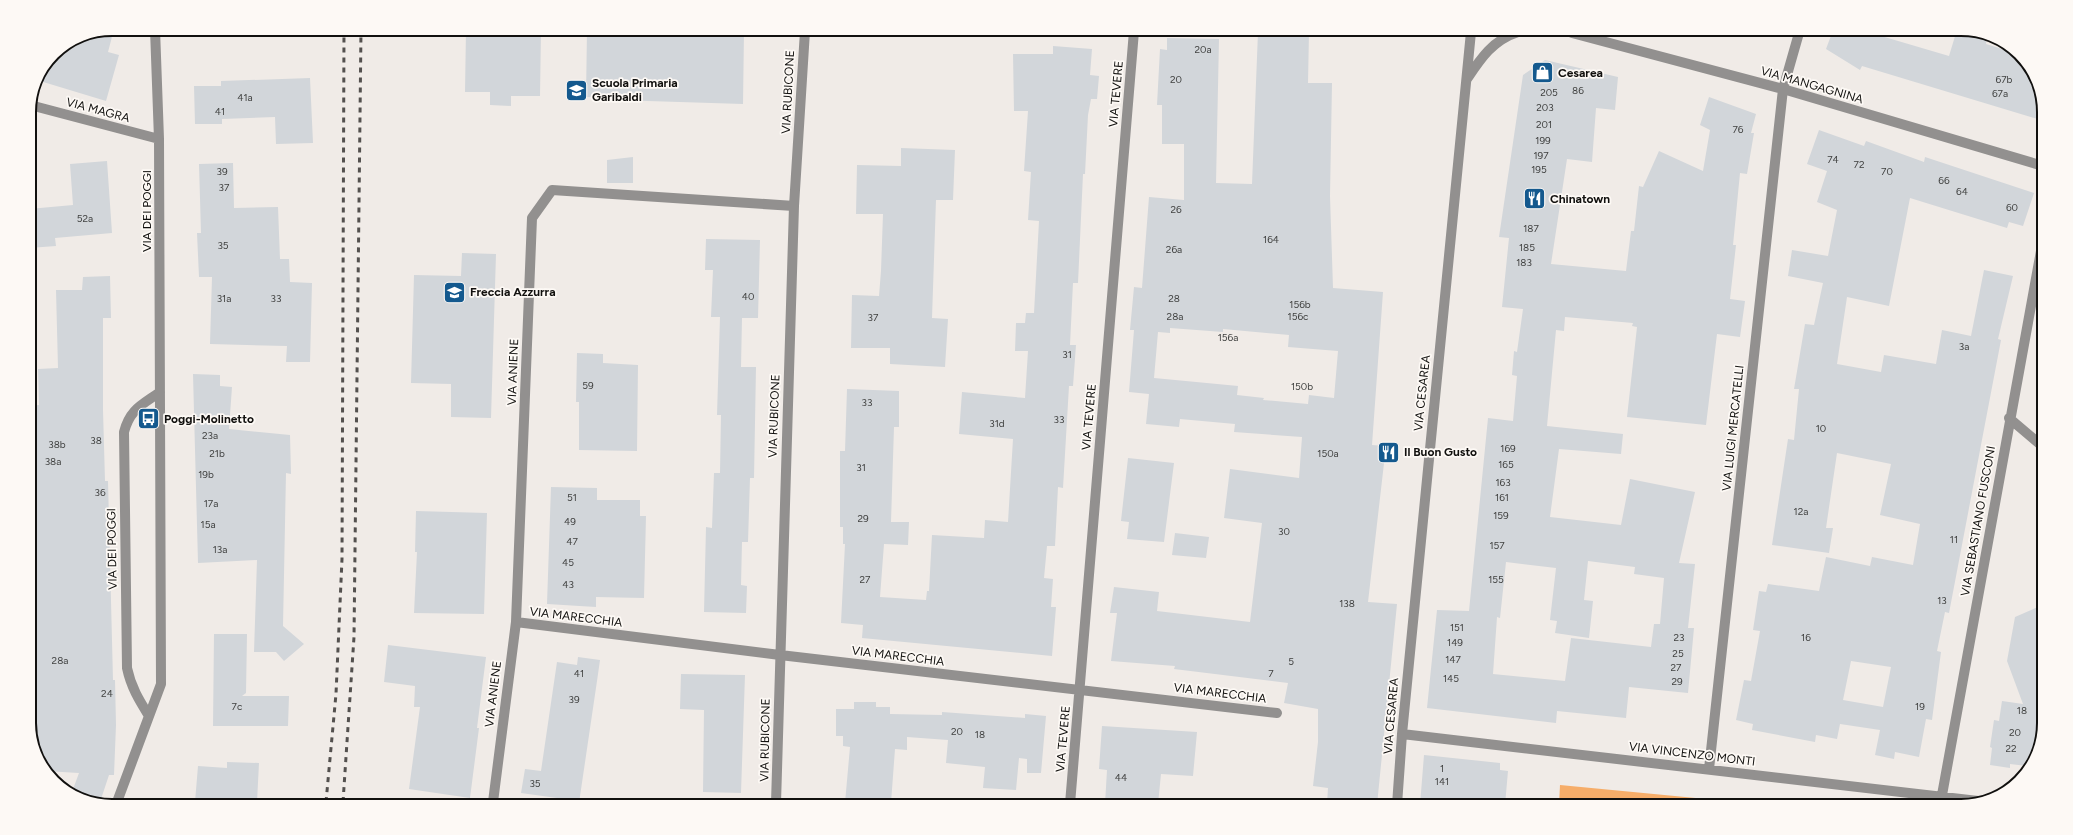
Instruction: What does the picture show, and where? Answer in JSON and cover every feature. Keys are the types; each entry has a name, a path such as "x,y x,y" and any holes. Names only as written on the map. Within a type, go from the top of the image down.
{"street":[{"name":"VIA DEI POGGI","path":"119,799 161,684 159,139 155,36"},
{"name":"VIA RUBICONE","path":"776,799 794,206 804,36"},
{"name":"VIA TEVERE","path":"1070,799 1134,36"},
{"name":"VIA CESAREA","path":"1398,799 1402,734 1470,36"},
{"path":"1466,81 1486,52 1497,41 1509,36"},
{"name":"VIA MANGAGNINA","path":"1587,36 1783,89 2037,164"},
{"name":"VIA LUIGI MERCATELLI","path":"1709,769 1783,89 1798,36"},
{"name":"VIA MAGRA","path":"36,108 159,139"},
{"name":"VIA ANIENE","path":"493,799 516,622 532,218 552,190 794,206"},
{"name":"VIA SEBASTIANO FUSCONI","path":"1941,799 2009,418 2037,271"},
{"name":"VIA DEI POGGI","path":"149,716 135,695 130,684 127,668 124,432 130,415 134,410 160,392"},
{"path":"2009,418 2037,442"},
{"name":"VIA MARECCHIA","path":"516,622 780,655 1277,713"},
{"name":"VIA VINCENZO MONTI","path":"1402,734 1709,769 1926,799"}],"shaded area":[{"path":"1560,785 1706,799 1559,799"}],"building":[{"path":"112,36 108,52 119,55 106,101 43,82 46,74 58,58 70,49 97,37"},
{"path":"466,36 541,36 540,96 511,96 511,106 490,105 490,92 465,92"},
{"path":"587,36 744,36 743,104 616,100 616,98 586,97"},
{"path":"1258,36 1309,36 1308,83 1332,83 1330,196 1333,288 1383,292 1372,445 1386,446 1368,602 1397,604 1378,799 1327,799 1328,788 1313,786 1318,742 1318,709 1284,703 1288,683 1174,669 1175,666 1111,661 1117,613 1110,613 1114,587 1159,592 1157,611 1250,622 1262,523 1224,518 1230,469 1299,478 1302,437 1234,432 1235,424 1180,419 1179,427 1146,424 1149,394 1129,392 1134,330 1130,330 1134,287 1142,288 1149,197 1184,200 1184,144 1162,144 1162,105 1157,105 1160,49 1167,50 1167,38 1219,39 1216,183 1252,184","holes":["1170,328 1223,332 1223,329 1289,335 1288,347 1338,351 1334,398 1309,395 1308,404 1263,400 1264,398 1237,395 1238,386 1154,378 1158,332 1170,333"]},
{"path":"1831,36 1881,36 1949,56 1955,36 1976,37 1987,41 1986,44 2004,49 2015,58 2027,74 2034,93 2037,107 2037,119 1862,66 1860,70 1826,49"},
{"path":"1053,46 1092,49 1090,75 1099,76 1097,99 1091,99 1088,115 1085,174 1083,174 1078,283 1073,283 1070,345 1076,345 1073,386 1069,386 1063,488 1058,487 1055,546 1047,546 1044,578 1053,579 1051,607 1056,607 1052,656 862,638 863,625 841,623 845,544 843,544 843,527 840,527 840,451 845,451 847,389 899,391 899,427 894,427 891,522 909,522 908,545 884,544 880,597 926,600 927,591 929,591 932,535 984,538 985,520 1008,522 1013,439 959,434 962,392 1025,398 1028,351 1015,351 1016,323 1025,323 1026,313 1034,313 1039,221 1028,220 1031,172 1024,171 1028,111 1014,111 1013,54 1053,54"},
{"path":"1545,60 1618,77 1615,110 1596,108 1592,162 1567,159 1551,264 1626,271 1631,231 1634,231 1639,186 1643,187 1659,151 1703,171 1710,130 1700,125 1709,97 1756,114 1751,133 1754,133 1747,174 1740,173 1733,245 1736,245 1730,299 1745,301 1740,337 1717,334 1706,425 1627,417 1637,327 1632,326 1633,323 1565,317 1564,331 1556,330 1547,426 1623,434 1621,454 1559,449 1550,517 1621,525 1630,479 1695,492 1679,563 1695,564 1688,628 1694,628 1688,693 1629,687 1626,718 1557,711 1556,723 1427,708 1437,610 1469,611 1488,418 1513,421 1517,376 1512,375 1514,351 1517,352 1523,309 1502,307 1509,238 1499,237 1523,75","holes":["1588,561 1635,567 1634,574 1664,578 1660,624 1654,624 1651,647 1571,638 1565,681 1493,674 1497,617 1500,618 1506,562 1556,568 1550,620 1557,621 1555,633 1589,638 1593,601 1584,600"]},
{"path":"310,78 313,143 276,144 275,117 222,119 222,124 195,124 194,86 221,86 221,81"},
{"path":"1819,130 1864,146 1866,141 1924,162 1925,157 2034,193 2023,226 2009,222 2007,228 1910,198 1889,306 1847,297 1837,364 1881,372 1884,355 1936,364 1942,330 1971,336 1984,270 2013,276 1998,339 2001,340 1949,613 1945,612 1937,651 1941,652 1932,720 1926,719 1919,757 1895,752 1894,759 1875,755 1880,730 1840,724 1837,739 1816,735 1815,742 1752,730 1753,724 1736,720 1744,680 1751,681 1760,631 1753,630 1759,591 1766,592 1768,584 1819,591 1826,557 1870,566 1872,557 1913,565 1920,524 1880,515 1891,464 1837,453 1826,528 1833,528 1829,553 1772,545 1788,439 1794,440 1799,389 1794,389 1805,324 1814,325 1823,283 1788,276 1792,250 1828,256 1837,210 1817,202 1827,171 1807,164","holes":["1851,661 1891,667 1883,707 1843,700"]},
{"path":"901,148 955,150 953,200 936,200 932,318 948,319 945,367 890,364 890,348 851,348 852,295 879,296 883,214 856,214 857,165 901,166"},
{"path":"633,157 633,183 607,183 607,160"},
{"path":"107,161 112,233 55,238 56,246 36,247 36,208 73,205 70,164"},
{"path":"233,163 234,208 278,207 280,259 289,259 290,282 312,283 310,362 286,362 287,346 210,344 212,277 199,277 197,233 201,233 199,164"},
{"path":"706,239 760,240 758,318 742,318 741,367 756,367 754,478 750,478 748,542 742,542 741,585 747,586 746,613 704,612 706,527 712,528 714,473 720,473 721,415 717,415 720,317 711,317 713,270 705,270"},
{"path":"462,253 496,254 491,418 451,417 451,384 411,383 414,275 461,276"},
{"path":"110,276 111,318 103,318 103,410 105,481 108,481 113,680 115,680 116,725 114,775 109,775 101,798 88,795 73,788 79,773 54,772 46,761 42,752 37,738 36,728 36,405 39,405 38,369 58,368 56,290 82,290 83,277"},
{"path":"577,353 603,354 603,363 638,365 637,451 579,450 579,402 576,402"},
{"path":"193,374 220,375 220,386 232,387 229,429 290,435 291,474 286,473 283,626 304,644 284,661 276,652 254,652 257,560 198,563"},
{"path":"1128,458 1174,463 1164,542 1127,539 1129,522 1121,521"},
{"path":"551,487 597,488 597,500 640,500 640,516 646,516 644,598 596,597 596,607 547,604"},
{"path":"416,511 487,513 484,614 414,613 417,552 415,552"},
{"path":"1175,533 1209,537 1206,558 1172,555"},
{"path":"2037,607 2037,723 2033,747 2027,761 2024,766 2010,764 2010,768 1990,765 1992,748 1990,747 1994,720 1999,721 2002,701 2023,704 2007,661 2015,617"},
{"path":"214,634 247,634 246,693 242,696 289,696 288,726 213,726"},
{"path":"388,645 486,657 470,798 409,789 420,707 414,707 415,686 384,682"},
{"path":"578,657 600,660 580,799 557,799 521,793 525,769 541,771 557,662 577,665"},
{"path":"681,674 745,675 741,793 703,792 704,710 680,709"},
{"path":"854,702 876,702 876,707 890,707 890,714 942,715 942,712 1025,718 1025,714 1046,716 1041,773 1027,773 1027,759 1019,758 1016,790 983,788 985,767 946,763 948,740 907,737 907,750 895,749 891,799 845,799 850,747 843,746 843,736 836,736 836,709 854,709"},
{"path":"1102,726 1197,732 1193,776 1161,774 1158,799 1105,799 1107,770 1099,769"},
{"path":"1424,755 1500,763 1500,770 1508,771 1506,799 1420,799"},
{"path":"227,762 259,763 257,799 195,799 198,766 227,768"}],"railway":[{"path":"326,799 336,694 342,559 344,36"},
{"path":"343,799 354,637 361,36"}],"place":[{"name":"Cesarea","path":"1543,73"},
{"name":"Scuola Primaria Garibaldi","path":"577,90"},
{"name":"Chinatown","path":"1534,199"},
{"name":"Freccia Azzurra","path":"455,292"},
{"name":"Poggi-Molinetto","path":"149,419"},
{"name":"Il Buon Gusto","path":"1389,452"}]}
